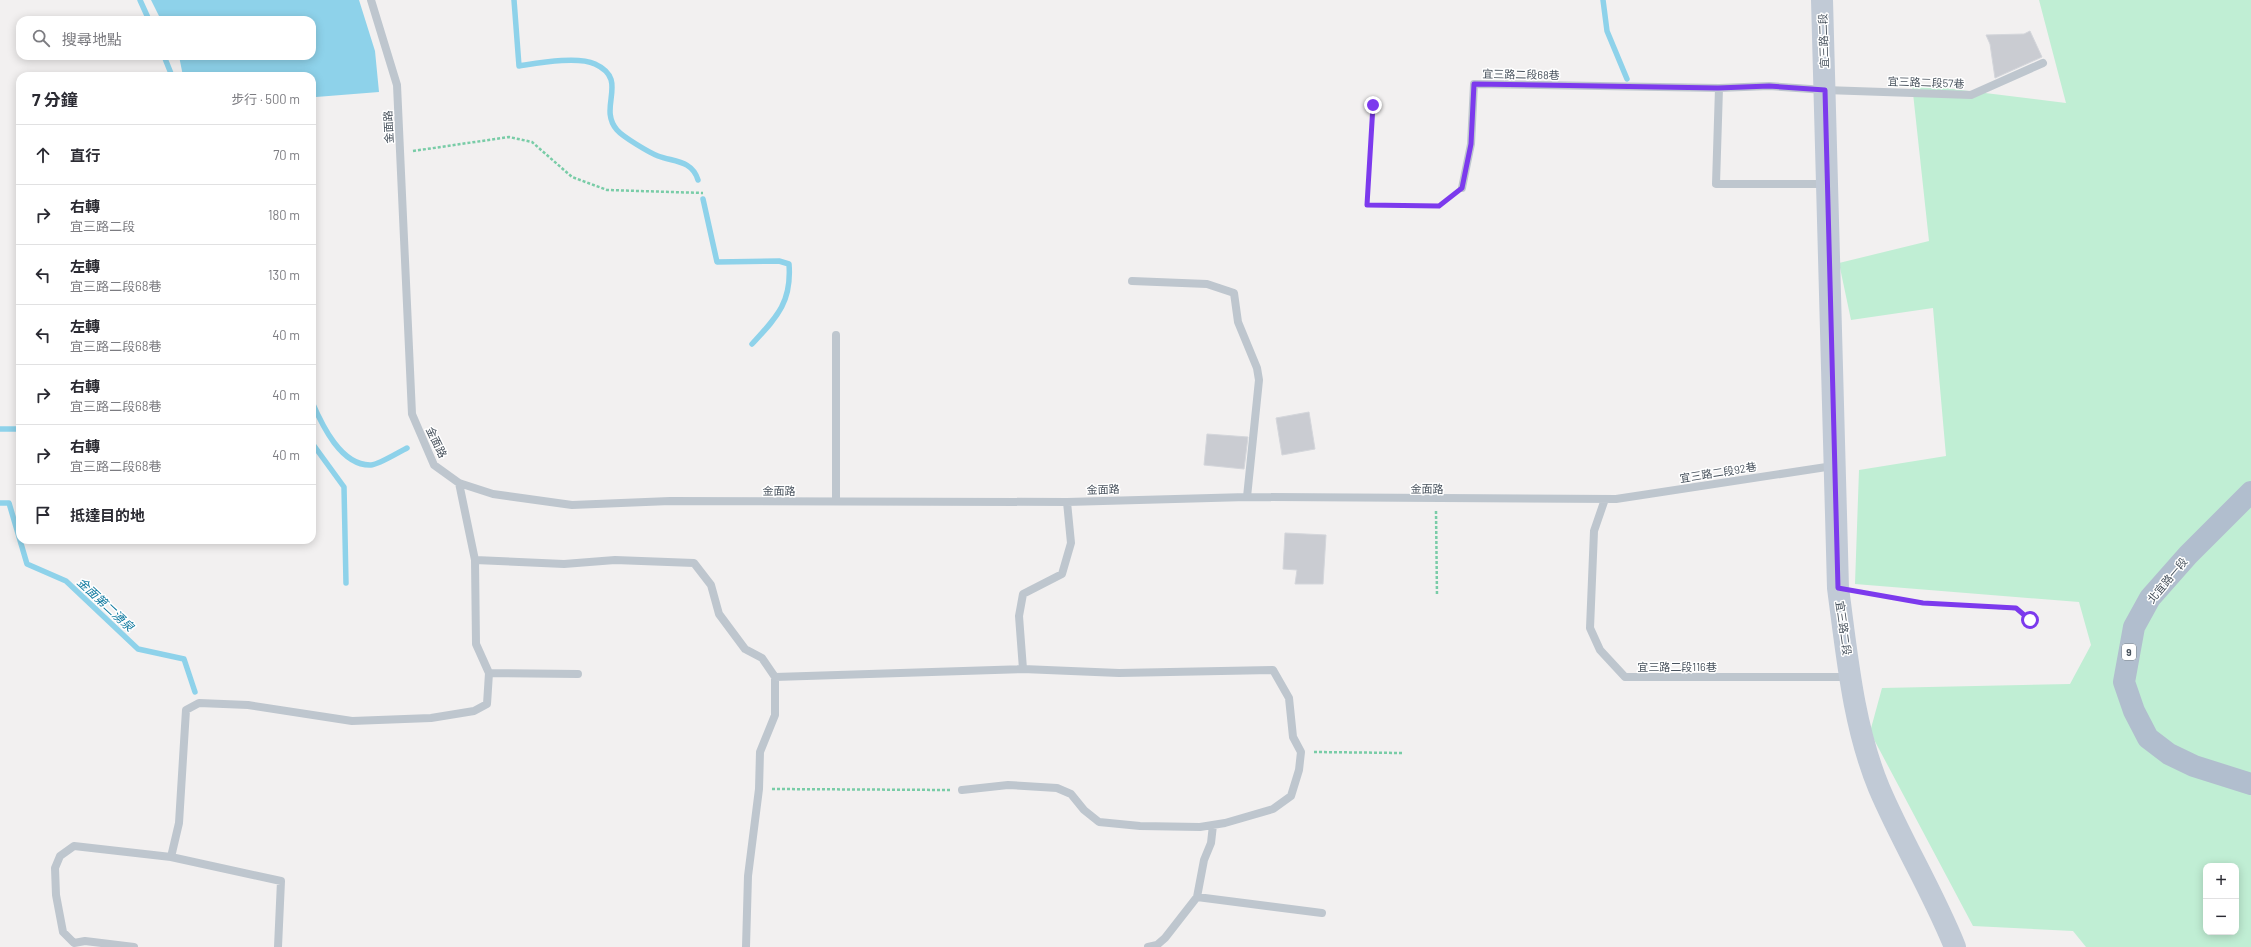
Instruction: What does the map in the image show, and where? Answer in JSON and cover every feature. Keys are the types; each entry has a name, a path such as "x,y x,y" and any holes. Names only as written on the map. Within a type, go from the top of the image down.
{"main road":[{"name":"北宜路一段","path":"2251,492 2188,555 2150,598 2134,627 2124,682 2134,711 2148,738 2169,754 2194,766 2251,784"}],"street":[{"name":"宜三路二段","path":"1822,0 1838,588 1850,677 1857,715 1879,787 1955,947"}],"lane":[{"name":"金面路","path":"371,0 397,85 412,414 434,465 459,483 493,494 572,505 670,500 1067,502 1247,497 1605,499"},
{"name":"宜三路二段57巷","path":"1825,90 1971,95 2043,63"},
{"name":"宜三路二段68巷","path":"1462,188 1471,144 1474,84 1718,88 1769,86 1825,90"},
{"path":"1718,88 1716,184 1826,184"},
{"path":"1132,281 1207,284 1234,292 1238,322 1257,368 1259,380 1247,497"},
{"path":"836,335 836,501"},
{"name":"宜三路二段92巷","path":"1605,499 1834,466"},
{"path":"171,857 179,823 186,710 199,703 248,705 352,722 430,718 474,711 487,704 489,673 476,644 475,560 459,483"},
{"name":"宜三路二段116巷","path":"1605,499 1594,531 1590,628 1600,650 1625,677 1850,677"},
{"path":"1024,669 1019,616 1022,594 1062,574 1071,543 1067,502"},
{"path":"475,560 564,564 615,560 694,563 711,585 719,614 745,649 762,658 775,677 775,715 760,752 759,788 748,876 746,947"},
{"path":"775,677 1024,669 1119,672 1273,670 1289,698 1293,737 1301,752 1299,770 1291,796 1273,809 1200,827 1140,826 1100,822 1084,810 1071,794 1057,788 1008,785 962,790"},
{"path":"489,673 578,674"},
{"path":"1148,947 1157,945 1165,938 1197,897 1213,825"},
{"path":"134,947 85,941 73,945 63,932 56,895 55,868 60,856 74,846 171,857 281,881 278,947"},
{"path":"1197,897 1322,913"}],"path":[{"path":"1373,105 1367,205 1439,206 1462,188"},
{"path":"400,153 509,137 532,142 572,177 607,190 703,193"},
{"path":"1436,499 1437,596"},
{"path":"1838,588 1923,603 2016,608 2030,620"},
{"path":"1301,752 1402,753"},
{"path":"759,788 962,790"}],"green space":[{"path":"2039,0 2251,0 2251,947 2086,947 2073,931 1973,926 1870,732 1882,688 2070,684 2091,645 2079,602 1855,584 1859,470 1946,456 1933,308 1851,320 1839,263 1929,241 1912,84 2066,103"}],"water":[{"path":"151,0 359,0 375,51 379,92 316,97 316,72 182,72 180,60 316,60 316,16 159,16"}],"building":[{"path":"2030,31 2042,57 1995,78 1990,44 1986,35 2024,34"},
{"path":"1309,412 1315,449 1282,455 1276,418"},
{"path":"1207,434 1248,437 1244,469 1204,465"},
{"path":"1285,533 1326,535 1323,584 1295,584 1297,570 1283,569"}],"waterway":[{"path":"140,0 147,16"},
{"path":"514,0 519,66 568,60 595,64 605,70 610,78 612,86 610,112 612,121 617,130 630,141 654,154 687,165 695,173 698,180"},
{"path":"1603,0 1607,31 1627,79"},
{"path":"166,60 170,72"},
{"path":"703,199 717,262 779,261 789,264 788,289 781,309 752,344"},
{"path":"316,411 327,432 342,452 360,464 371,465 383,461 407,448"},
{"path":"0,429 16,429"},
{"path":"316,448 344,487 346,583"},
{"name":"金面第二湧泉","path":"0,503 9,503 16,527"},
{"name":"金面第二湧泉","path":"21,544 27,564 66,581 138,649 184,659 195,692"}],"route":[{"path":"1373,105 1367,205 1439,206 1462,188 1471,144 1474,84 1718,88 1769,86 1825,90 1826,184 1838,588 1923,603 1990,608 2016,608 2030,620"}]}
